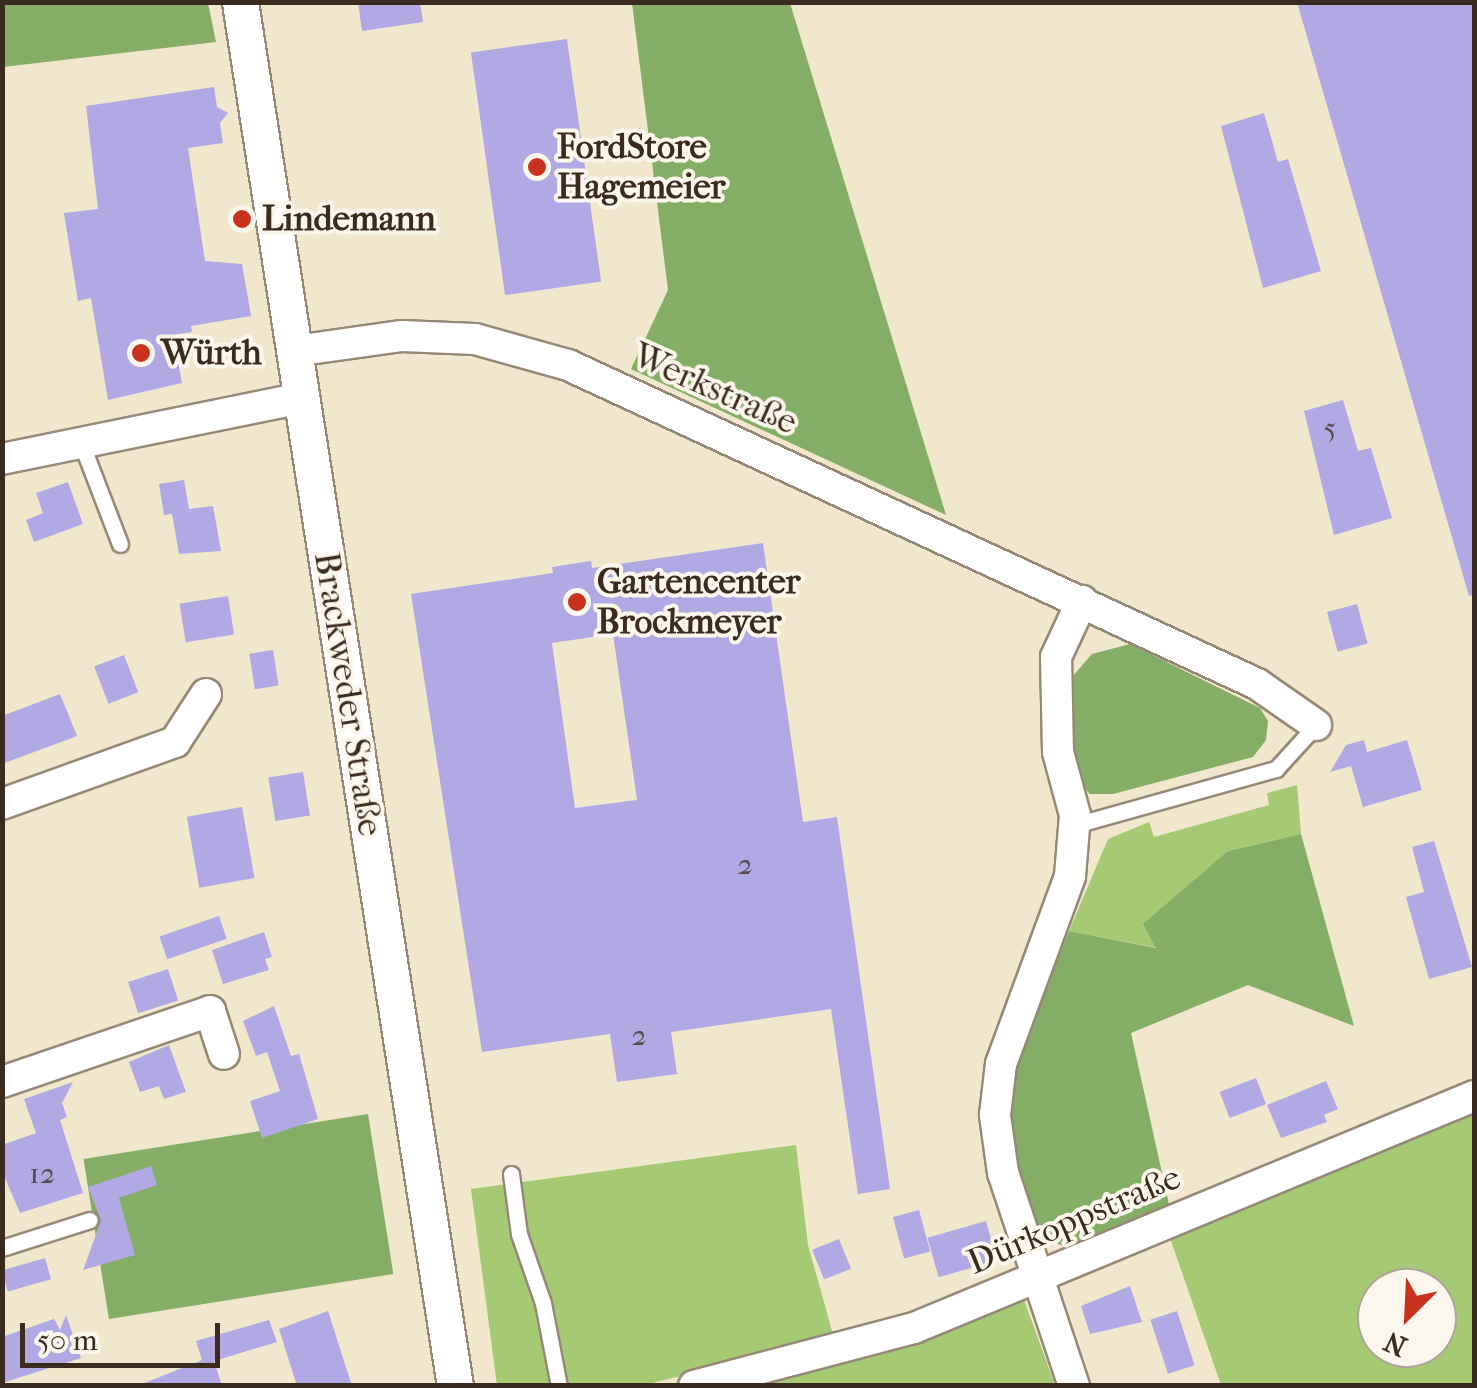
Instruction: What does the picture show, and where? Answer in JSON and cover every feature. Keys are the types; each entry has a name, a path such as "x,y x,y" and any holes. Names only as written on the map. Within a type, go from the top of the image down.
{"street":[{"name":"Brackweder Straße","path":"240,2 455,1386"},
{"name":"Werkstraße","path":"295,351 402,336 457,338 568,365 1256,684 1316,725"},
{"path":"2,460 302,398"},
{"path":"1074,1386 1003,1173 995,1114 1002,1064 1070,876 1076,825 1058,752 1056,657 1082,601"},
{"path":"2,804 175,742 206,694"},
{"path":"2,1082 210,1011 224,1054"},
{"name":"Dürkoppstraße","path":"694,1386 914,1328 1474,1096"}],"lane":[{"path":"82,445 120,544"},
{"path":"1076,825 1276,769 1316,725"},
{"path":"511,1174 519,1234 542,1303 559,1386"},
{"path":"2,1248 90,1220"}],"green space":[{"path":"2,3 208,3 216,42 3,67"},
{"path":"632,3 790,3 946,515 631,369 668,290"},
{"path":"1130,644 1260,708 1268,721 1266,740 1253,757 1113,794 1090,794 1075,779 1067,683 1092,654"},
{"path":"1297,785 1301,834 1228,851 1158,948 1069,931 1108,839 1149,822 1154,837 1269,805 1267,793"},
{"path":"1301,834 1354,1026 1248,985 1131,1033 1170,1209 1085,1244 1063,1246 1046,1238 1032,1222 1006,1114 1014,1066 1069,931 1156,948 1143,924 1228,851"},
{"path":"368,1114 393,1274 109,1319 84,1159"},
{"path":"1474,1114 1474,1385 1221,1385 1170,1238"},
{"path":"796,1145 808,1245 834,1338 644,1385 497,1385 471,1189"},
{"path":"1024,1300 1055,1385 763,1386 921,1340"}],"building":[{"path":"358,2 420,2 423,22 362,31"},
{"path":"1297,2 1474,2 1474,595 1469,596"},
{"name":"FordStore Hagemeier","path":"567,39 601,282 505,295 471,52"},
{"path":"214,87 217,107 228,113 220,123 223,143 188,148 205,261 242,264 251,316 191,326 192,332 173,335 182,383 108,400 91,298 78,301 64,213 98,209 86,106"},
{"path":"1264,113 1278,162 1288,159 1321,271 1263,288 1221,126"},
{"path":"1343,400 1358,451 1371,448 1392,518 1334,535 1304,411"},
{"path":"184,480 189,509 213,506 221,551 179,554 172,514 164,515 159,484"},
{"path":"68,482 83,524 34,542 26,520 43,513 36,493"},
{"path":"763,543 803,822 837,817 890,1189 858,1194 831,1009 671,1032 677,1074 617,1082 610,1034 482,1052 411,594 553,573 552,567 591,561 592,568","holes":["613,634 637,800 575,808 552,643"]},
{"path":"228,596 234,635 186,642 180,604"},
{"path":"1357,604 1368,644 1338,652 1327,612"},
{"path":"273,650 279,686 255,689 249,654"},
{"path":"124,655 138,692 108,704 94,666"},
{"path":"60,694 77,736 2,764 2,716"},
{"path":"1364,740 1367,752 1407,740 1422,790 1363,807 1351,766 1330,772 1346,745"},
{"path":"303,772 310,815 275,821 268,777"},
{"path":"242,807 255,878 199,888 187,817"},
{"path":"1434,841 1472,967 1429,979 1406,897 1424,892 1412,847"},
{"path":"219,916 227,939 167,959 159,937"},
{"path":"264,932 272,957 265,959 269,970 223,984 212,950"},
{"path":"168,969 178,1000 138,1013 128,982"},
{"path":"274,1006 291,1056 299,1054 318,1119 262,1138 250,1101 280,1091 267,1052 256,1056 243,1021"},
{"path":"169,1045 186,1092 164,1099 159,1086 140,1092 129,1062"},
{"path":"1256,1078 1266,1104 1230,1118 1220,1092"},
{"path":"1326,1081 1338,1109 1324,1115 1327,1122 1281,1138 1267,1105"},
{"path":"73,1082 62,1103 67,1117 60,1120 83,1193 20,1213 2,1171 2,1145 36,1133 24,1099"},
{"path":"151,1166 157,1185 119,1198 135,1255 83,1270 101,1221 88,1187"},
{"path":"919,1210 930,1252 904,1259 893,1217"},
{"path":"986,1221 997,1260 939,1277 927,1238"},
{"path":"839,1239 851,1269 824,1280 812,1250"},
{"path":"45,1258 51,1279 8,1292 2,1270"},
{"path":"1130,1286 1142,1322 1090,1334 1081,1306"},
{"path":"328,1311 352,1386 297,1386 279,1329"},
{"path":"1177,1311 1195,1365 1168,1374 1150,1320"},
{"path":"66,1315 81,1358 2,1383 2,1337 54,1319 60,1330"},
{"path":"269,1320 277,1342 214,1361 222,1386 137,1386 202,1360 196,1341"}],"place":[{"name":"FordStore Hagemeier","path":"537,167"},
{"name":"Lindemann","path":"242,219"},
{"name":"Würth","path":"141,353"},
{"name":"Gartencenter Brockmeyer","path":"577,602"}]}
